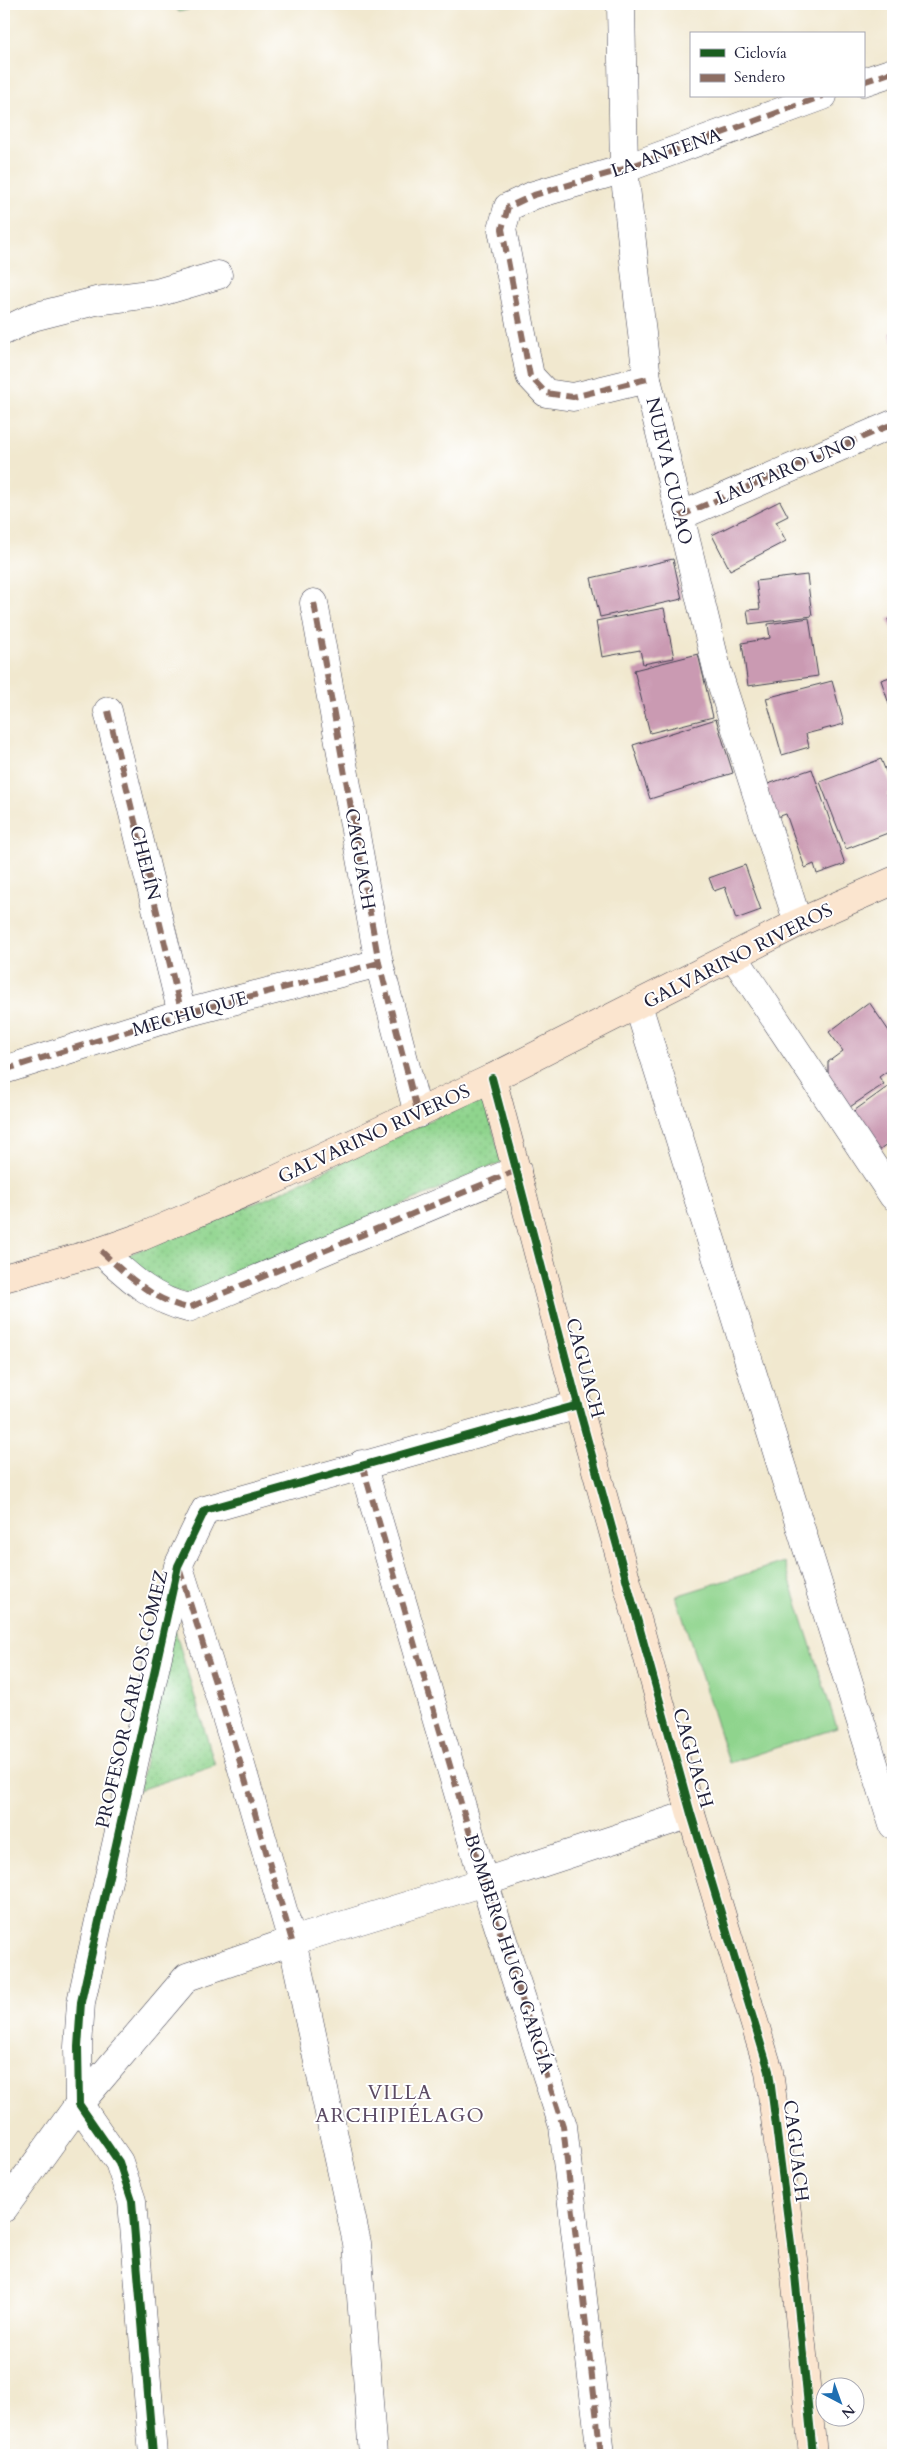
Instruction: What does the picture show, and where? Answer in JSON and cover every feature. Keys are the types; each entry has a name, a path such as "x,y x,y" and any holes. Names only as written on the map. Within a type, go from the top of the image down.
{"street":[{"name":"NUEVA CUCAO","path":"621,4 624,169 647,379 718,673 798,923"},
{"path":"864,82 893,72"},
{"name":"LA ANTENA","path":"647,379 574,396 546,394 530,376 502,229 508,207 534,195 624,169 819,98"},
{"path":"4,331 42,314 96,300 157,293 218,275"},
{"name":"LAUTARO UNO","path":"680,516 893,424"},
{"name":"CAGUACH","path":"314,603 379,963 418,1114"},
{"name":"CHELÍN","path":"108,711 182,1014"},
{"name":"GALVARINO RIVEROS","path":"4,1278 101,1251 141,1237 277,1179 418,1114 638,1006 798,923 893,880"},
{"path":"734,957 893,1196"},
{"name":"MECHUQUE","path":"4,1070 182,1014 379,963"},
{"path":"638,1006 893,1825"},
{"name":"CAGUACH","path":"492,1078 578,1405 691,1814 769,2071 794,2266 813,2455"},
{"path":"101,1251 144,1288 165,1301 188,1308 517,1170"},
{"name":"PROFESOR CARLOS GÓMEZ","path":"78,2104 78,2047 81,2002 178,1566 205,1510 362,1464 578,1405"},
{"name":"BOMBERO HUGO GARCÍA","path":"362,1464 484,1882 564,2126 601,2455"},
{"path":"178,1566 240,1762 292,1941 357,2243 373,2455"},
{"path":"4,2208 78,2104 187,1977 292,1941 484,1882 691,1814"},
{"path":"78,2104 119,2162 132,2201 153,2455"}],"green space":[{"path":"172,4 209,4 179,12"},
{"path":"483,1095 502,1162 190,1295 165,1288 125,1256 268,1198"},
{"path":"784,1562 837,1728 729,1763 676,1596"},
{"path":"174,1627 215,1765 139,1790"}],"building":[{"path":"893,331 893,343 889,333"},
{"path":"780,501 788,516 776,522 786,541 730,570 712,535"},
{"path":"673,559 682,599 600,617 591,578"},
{"path":"807,575 812,616 749,624 747,610 760,609 756,581"},
{"path":"664,608 674,658 643,664 640,650 602,657 596,621"},
{"path":"893,617 893,633 888,619"},
{"path":"809,618 818,676 748,686 742,643 770,638 768,624"},
{"path":"698,654 713,717 650,733 634,670"},
{"path":"893,676 893,716 881,680"},
{"path":"832,681 844,724 806,734 809,747 782,755 766,698"},
{"path":"716,719 733,773 650,799 633,745"},
{"path":"881,759 893,789 887,794 893,811 893,831 846,849 820,782"},
{"path":"812,769 845,864 817,874 814,864 805,868 786,814 777,817 765,785"},
{"path":"745,865 761,910 736,919 725,887 714,891 709,878"},
{"path":"869,1002 893,1037 893,1050 887,1054 893,1062 893,1067 879,1077 884,1084 844,1111 828,1087 828,1062 843,1051 829,1032"},
{"path":"893,1083 893,1140 879,1151 851,1113"}],"marked path":[{"path":"864,82 893,72"},
{"path":"647,379 573,397 546,393 530,376 502,229 508,207 534,195 624,169 818,98"},
{"path":"680,516 893,424"},
{"path":"314,603 379,963 418,1114"},
{"path":"108,711 182,1014"},
{"path":"4,1070 182,1014 379,963"},
{"path":"101,1251 141,1286 163,1299 188,1308 517,1170"},
{"path":"362,1464 484,1882 563,2126 601,2455"},
{"path":"179,1568 240,1762 292,1941"}],"cycle path":[{"path":"492,1078 578,1405 691,1814 769,2071 795,2275 813,2455"},
{"path":"153,2455 132,2201 119,2162 79,2104 78,2047 81,2002 178,1566 205,1510 578,1405"}],"district":[{"name":"VILLA ARCHIPIÉLAGO","path":"400,2104"}]}
